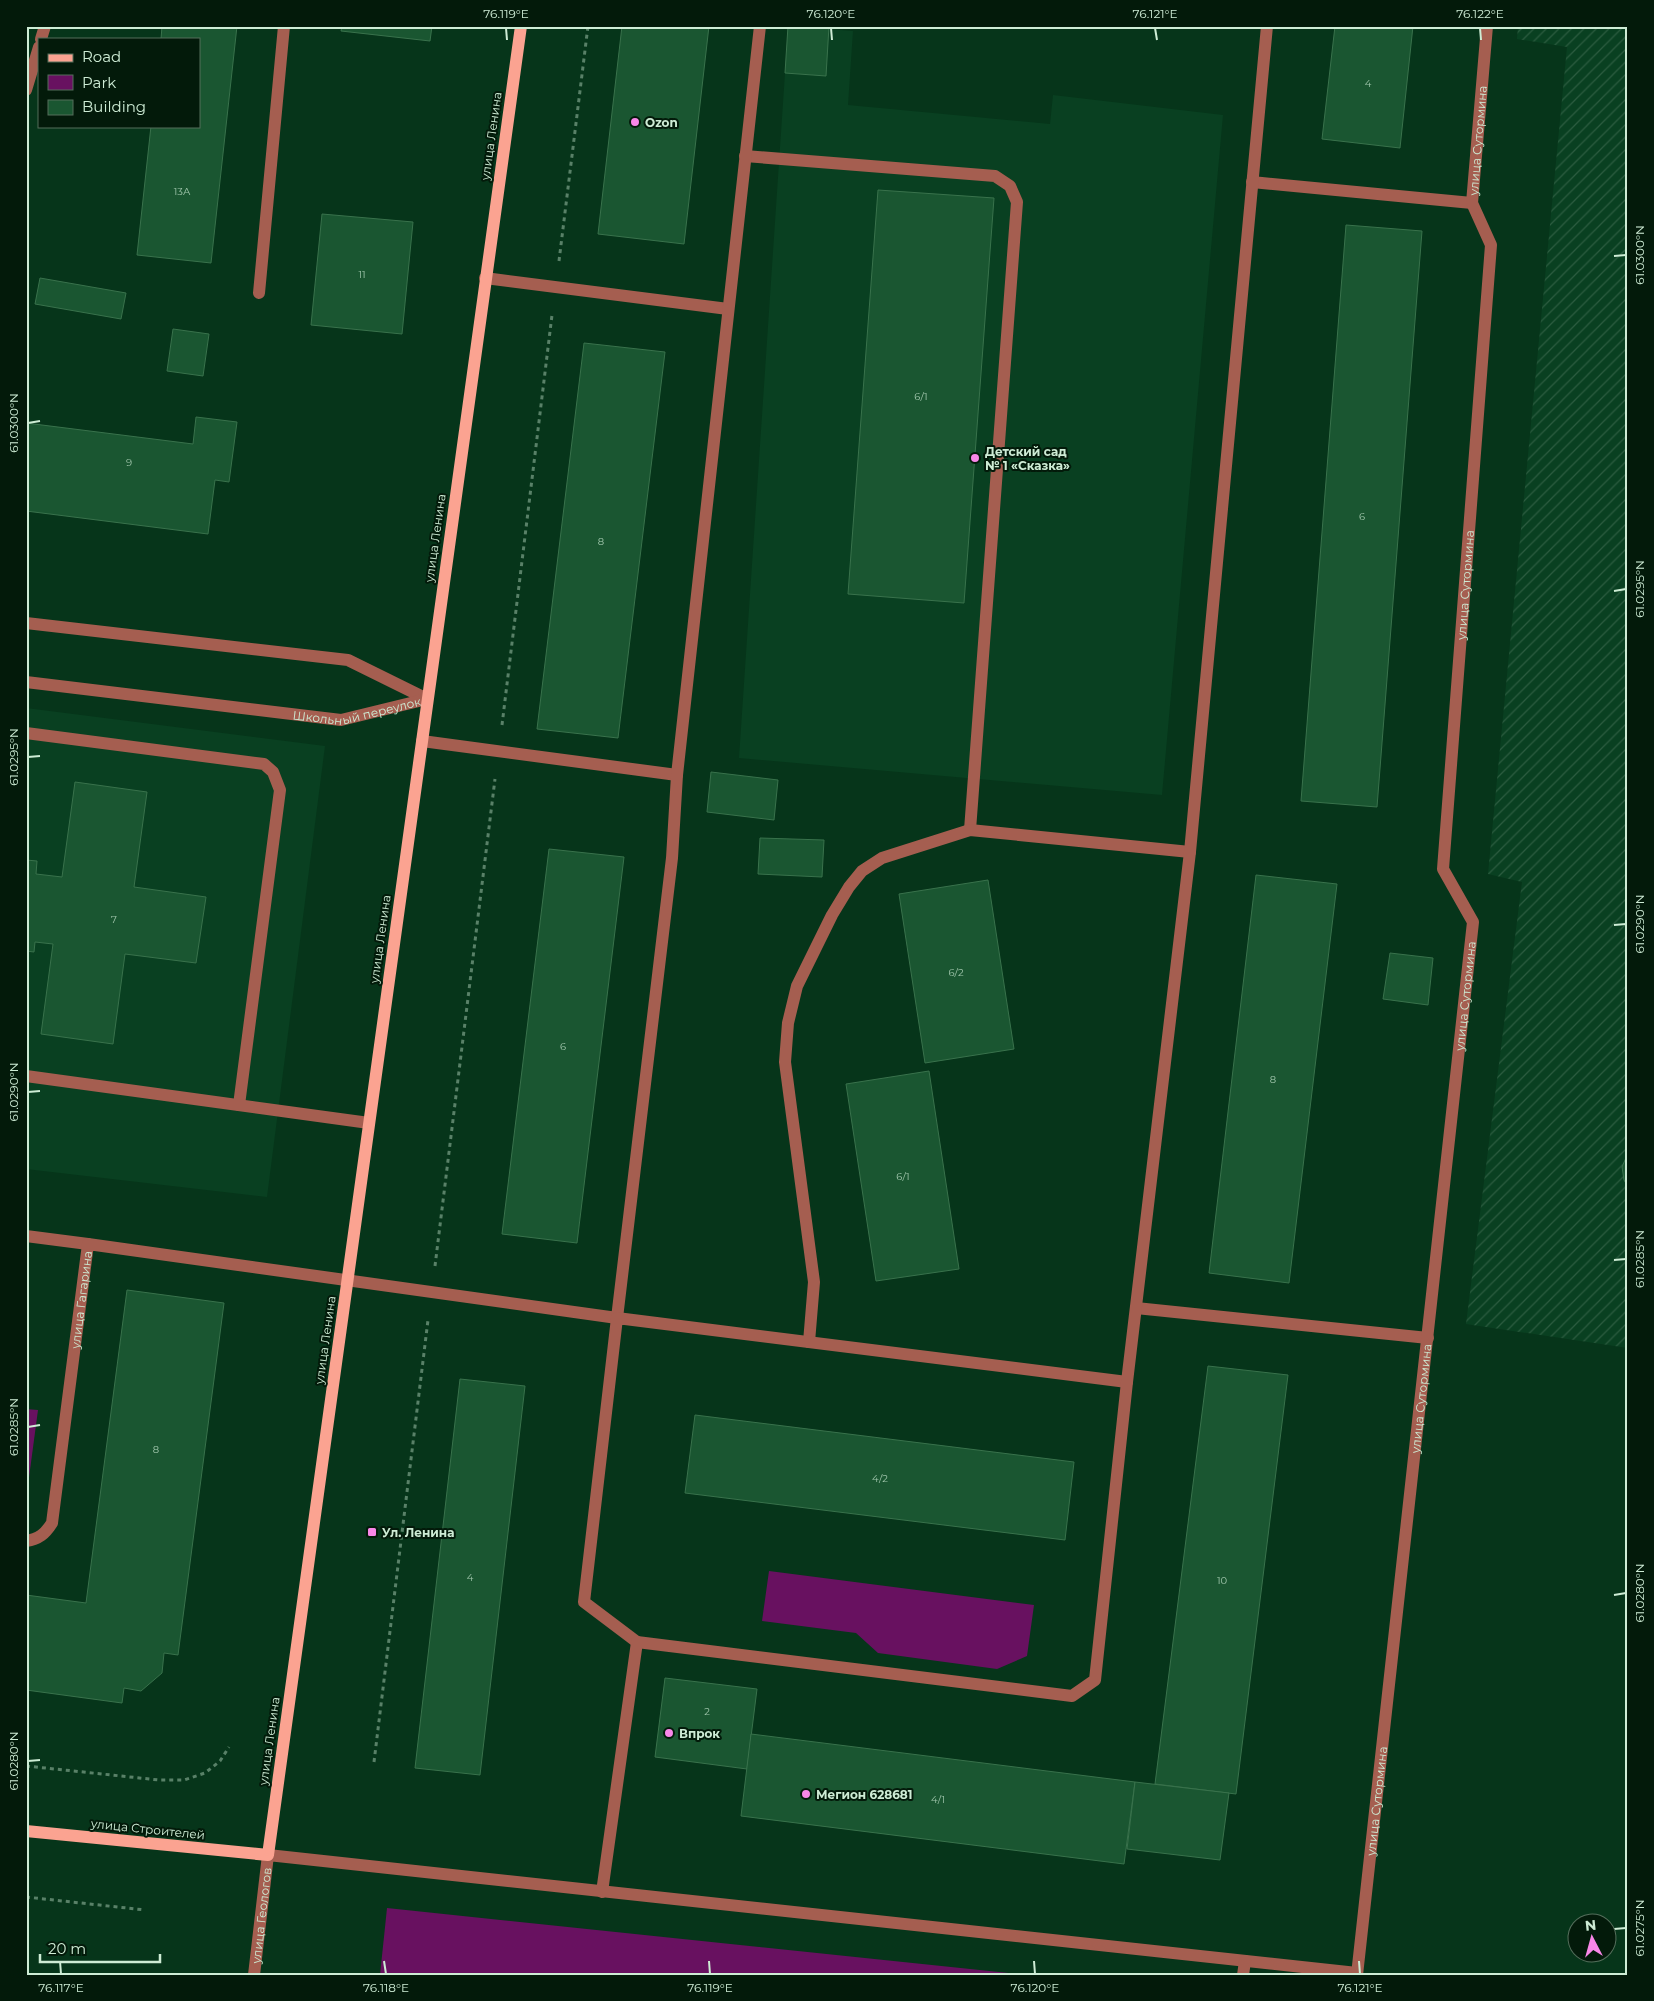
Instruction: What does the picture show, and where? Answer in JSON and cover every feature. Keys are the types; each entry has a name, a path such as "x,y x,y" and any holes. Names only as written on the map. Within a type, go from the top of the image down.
{"main road":[{"name":"улица Ленина","path":"268,1855 484,278 521,26"},
{"name":"улица Строителей","path":"26,1831 268,1855"}],"street":[{"path":"41,38 45,26"},
{"path":"258,293 284,26"},
{"path":"760,26 677,776 672,858 584,1602 637,1642 1072,1696 1095,1680 1126,1382 1190,852 1267,26"},
{"name":"улица Сутормина","path":"1357,1974 1473,922 1443,869 1491,245 1472,203 1487,26"},
{"path":"26,90 38,50"},
{"path":"745,156 995,176 1010,186 1017,202 970,830"},
{"path":"1252,182 1472,203"},
{"path":"484,278 728,309"},
{"name":"Школьный переулок","path":"26,622 348,660 427,699"},
{"name":"Школьный переулок","path":"26,682 341,720 427,699"},
{"path":"26,734 264,764 273,772 280,790 239,1105"},
{"path":"422,741 677,776"},
{"path":"809,1342 814,1282 785,1062 788,1023 797,986 832,915 849,887 862,871 882,858 970,830 1190,852"},
{"path":"26,1076 369,1123"},
{"path":"26,1236 88,1244"},
{"name":"улица Гагарина","path":"26,1541 36,1540 46,1533 52,1523 88,1244 617,1318 1126,1382"},
{"path":"1136,1308 1428,1338"},
{"path":"602,1892 637,1642"},
{"path":"268,1855 1357,1974"},
{"name":"улица Геологов","path":"254,1975 268,1855"},
{"path":"1243,1975 1245,1961"}],"path":[{"path":"374,1762 588,26"},
{"path":"26,1766 159,1780 184,1780 205,1774 220,1761 229,1747"},
{"path":"26,1896 145,1910"}],"shaded area":[{"path":"1518,26 1628,26 1628,1348 1466,1324 1522,882 1488,874 1567,47 1517,39"},
{"name":"Детский сад № 1 «Сказка»","path":"828,29 853,31 848,105 1050,124 1053,95 1223,115 1162,795 739,758 785,73 825,76"},
{"path":"26,708 325,746 267,1197 26,1169"}],"green space":[{"path":"26,1409 38,1410 26,1500"},
{"path":"769,1571 1034,1605 1027,1656 997,1669 878,1653 856,1633 762,1621"},
{"path":"387,1908 1027,1975 380,1975"}],"building":[{"path":"162,26 237,26 211,263 137,255 151,128 200,128 200,38 161,38"},
{"path":"342,26 432,26 430,41 341,31"},
{"path":"622,26 709,26 684,244 598,234"},
{"path":"788,26 829,26 826,76 785,73"},
{"path":"1335,26 1413,26 1400,148 1322,139"},
{"path":"878,190 994,198 964,603 848,594"},
{"path":"322,214 413,222 402,334 311,325"},
{"path":"1346,225 1422,231 1377,807 1301,801"},
{"path":"40,278 126,293 121,319 35,304"},
{"path":"173,329 209,334 203,376 167,371"},
{"path":"584,343 665,352 618,738 537,729"},
{"path":"196,417 237,422 229,482 215,480 208,534 26,511 26,423 193,444"},
{"path":"711,772 778,780 774,820 707,812"},
{"path":"75,782 147,792 134,887 206,897 196,963 125,954 113,1044 41,1034 53,944 35,942 34,952 26,951 26,860 37,861 36,874 62,877"},
{"path":"760,838 824,840 822,877 758,874"},
{"path":"549,849 624,857 577,1243 502,1234"},
{"path":"1256,875 1337,884 1289,1283 1209,1273"},
{"path":"988,880 1014,1049 925,1063 899,894"},
{"path":"1390,953 1433,958 1428,1005 1383,999"},
{"path":"929,1071 959,1269 876,1281 846,1084"},
{"path":"1628,1153 1628,1187 1624,1180 1622,1167"},
{"path":"127,1290 224,1303 178,1655 164,1653 162,1673 141,1691 124,1688 122,1703 26,1690 26,1595 86,1603"},
{"path":"1208,1366 1288,1375 1236,1794 1155,1784"},
{"path":"460,1379 525,1386 480,1775 415,1768"},
{"path":"695,1415 1074,1462 1065,1540 685,1493"},
{"path":"665,1678 757,1689 747,1769 655,1757"},
{"path":"751,1734 1135,1782 1124,1864 741,1816"},
{"path":"1135,1782 1229,1793 1220,1860 1127,1849"}],"place":[{"name":"Ozon","path":"635,122"},
{"name":"Детский сад № 1 «Сказка»","path":"975,458"},
{"name":"Ул. Ленина","path":"372,1532"},
{"name":"Впрок","path":"669,1733"},
{"name":"Мегион 628681","path":"806,1794"}]}
